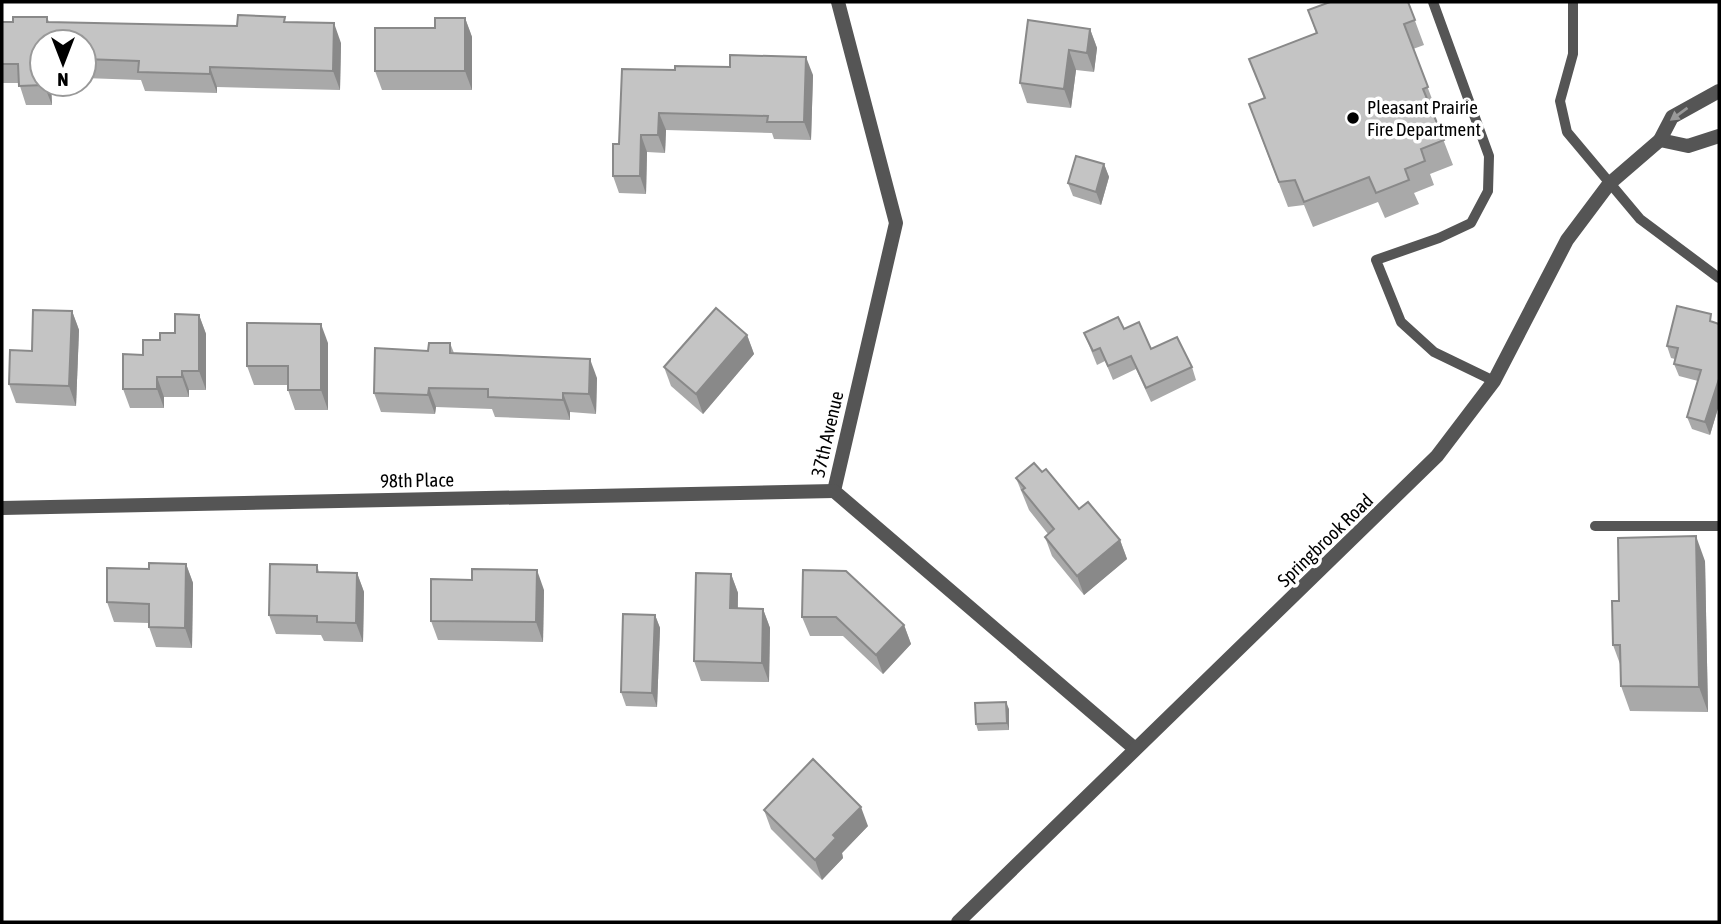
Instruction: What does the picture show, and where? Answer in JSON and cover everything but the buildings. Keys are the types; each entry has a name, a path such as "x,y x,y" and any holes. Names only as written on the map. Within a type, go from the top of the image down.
{"street":[{"name":"37th Avenue","path":"838,2 896,223 834,491 1134,748"},
{"name":"Springbrook Road","path":"958,922 1437,456 1493,381 1567,240 1609,184 1660,139 1672,117 1719,92"},
{"path":"1660,139 1688,146 1719,136"},
{"name":"98th Place","path":"2,508 834,491"}],"lane":[{"path":"1433,2 1489,156 1488,191 1471,223 1439,238 1376,260 1401,322 1434,352 1493,381"},
{"path":"1573,2 1573,54 1560,101 1567,132 1640,219 1719,278"},
{"path":"1595,526 1719,526"}],"place":[{"name":"Pleasant Prairie Fire Department","path":"1353,118"}]}
